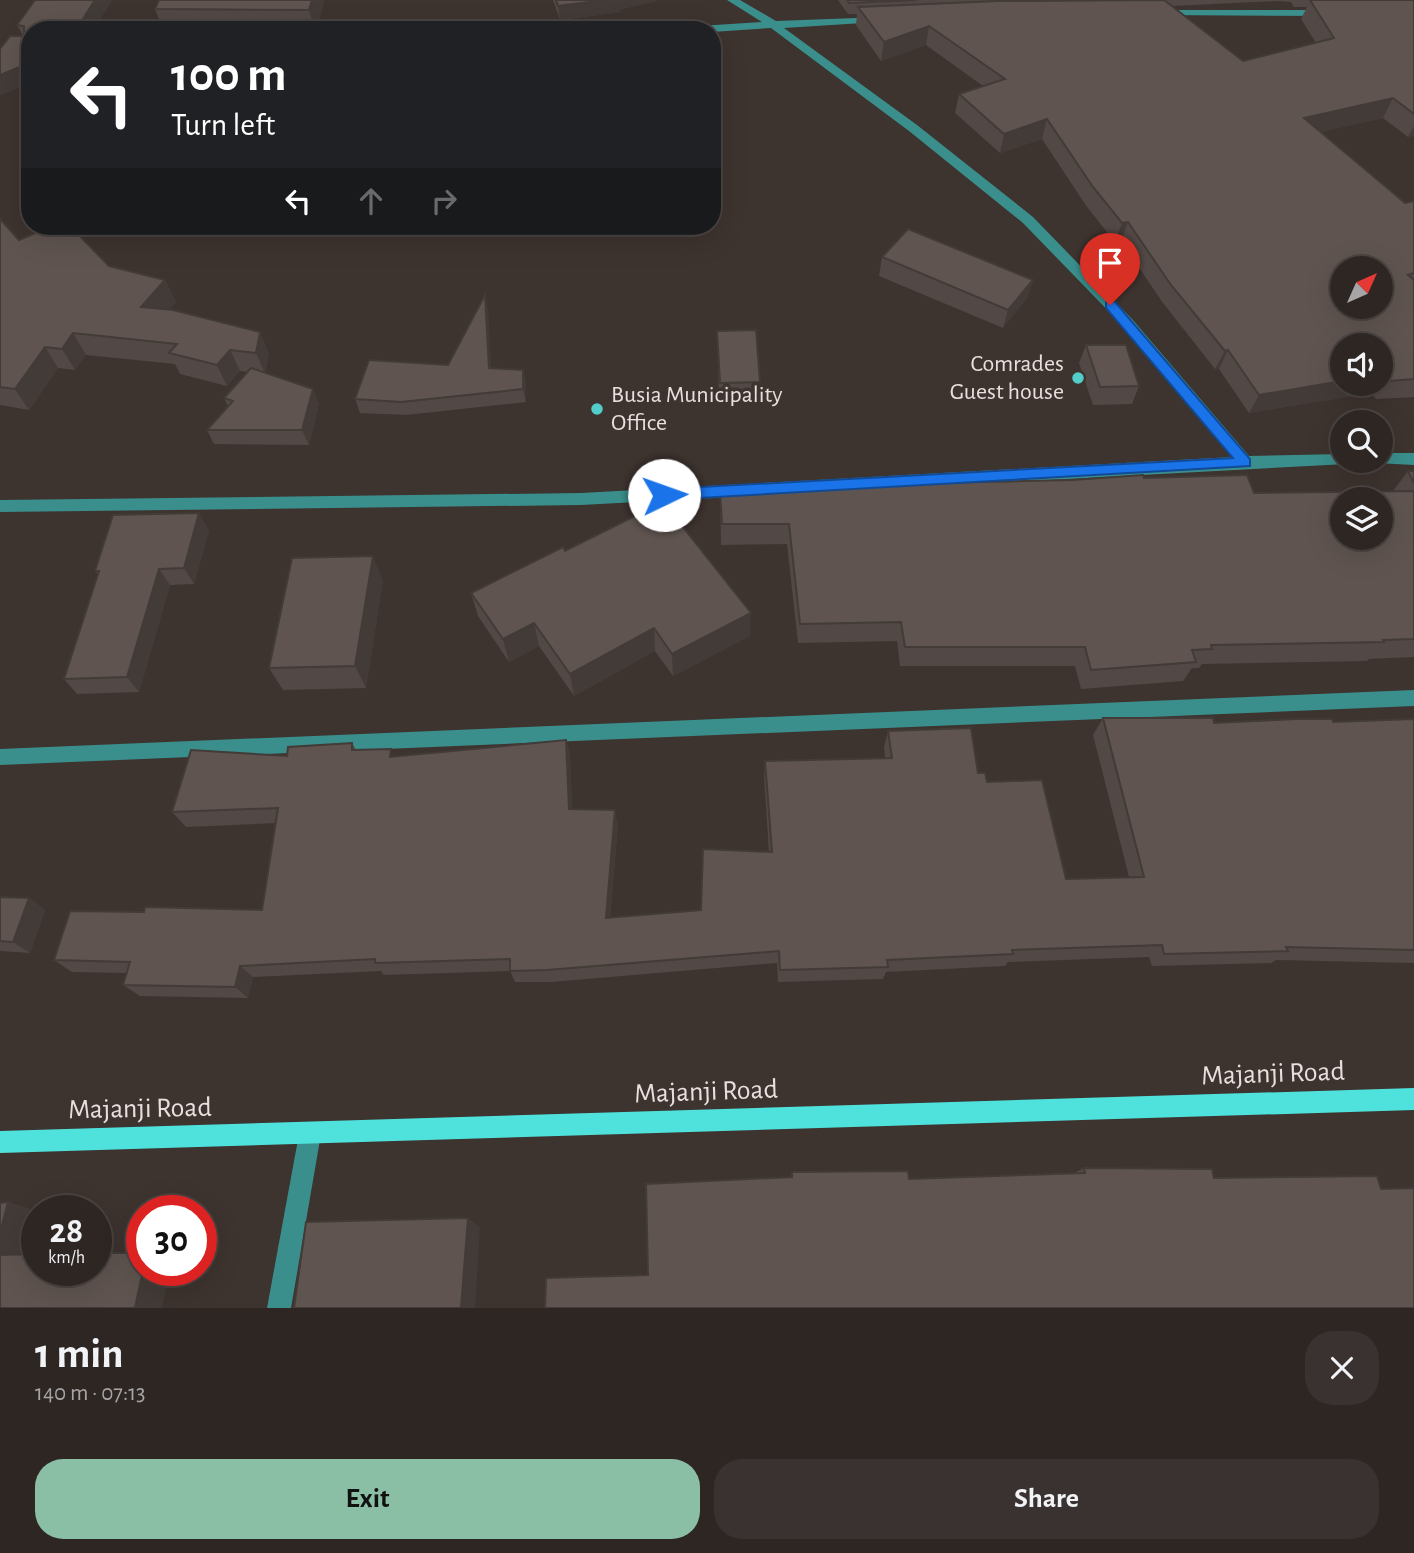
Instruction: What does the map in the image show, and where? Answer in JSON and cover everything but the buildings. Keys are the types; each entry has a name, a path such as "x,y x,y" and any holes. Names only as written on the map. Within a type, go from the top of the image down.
{"main road":[{"name":"Majanji Road","path":"0,1142 1414,1099"}],"street":[{"path":"732,0 771,23 913,128 1028,220 1127,322 1245,462"},
{"path":"1144,13 1336,13"},
{"path":"721,27 896,18"},
{"path":"1393,459 1414,459"},
{"path":"0,506 581,499 1245,462 1330,460"},
{"path":"0,757 1414,698"},
{"path":"279,1308 310,1134"}],"place":[{"name":"Comrades Guest house","path":"1078,378"},
{"name":"Busia Municipality Office","path":"597,409"}],"route":[{"path":"664,495 1245,462 1110,305"}]}
